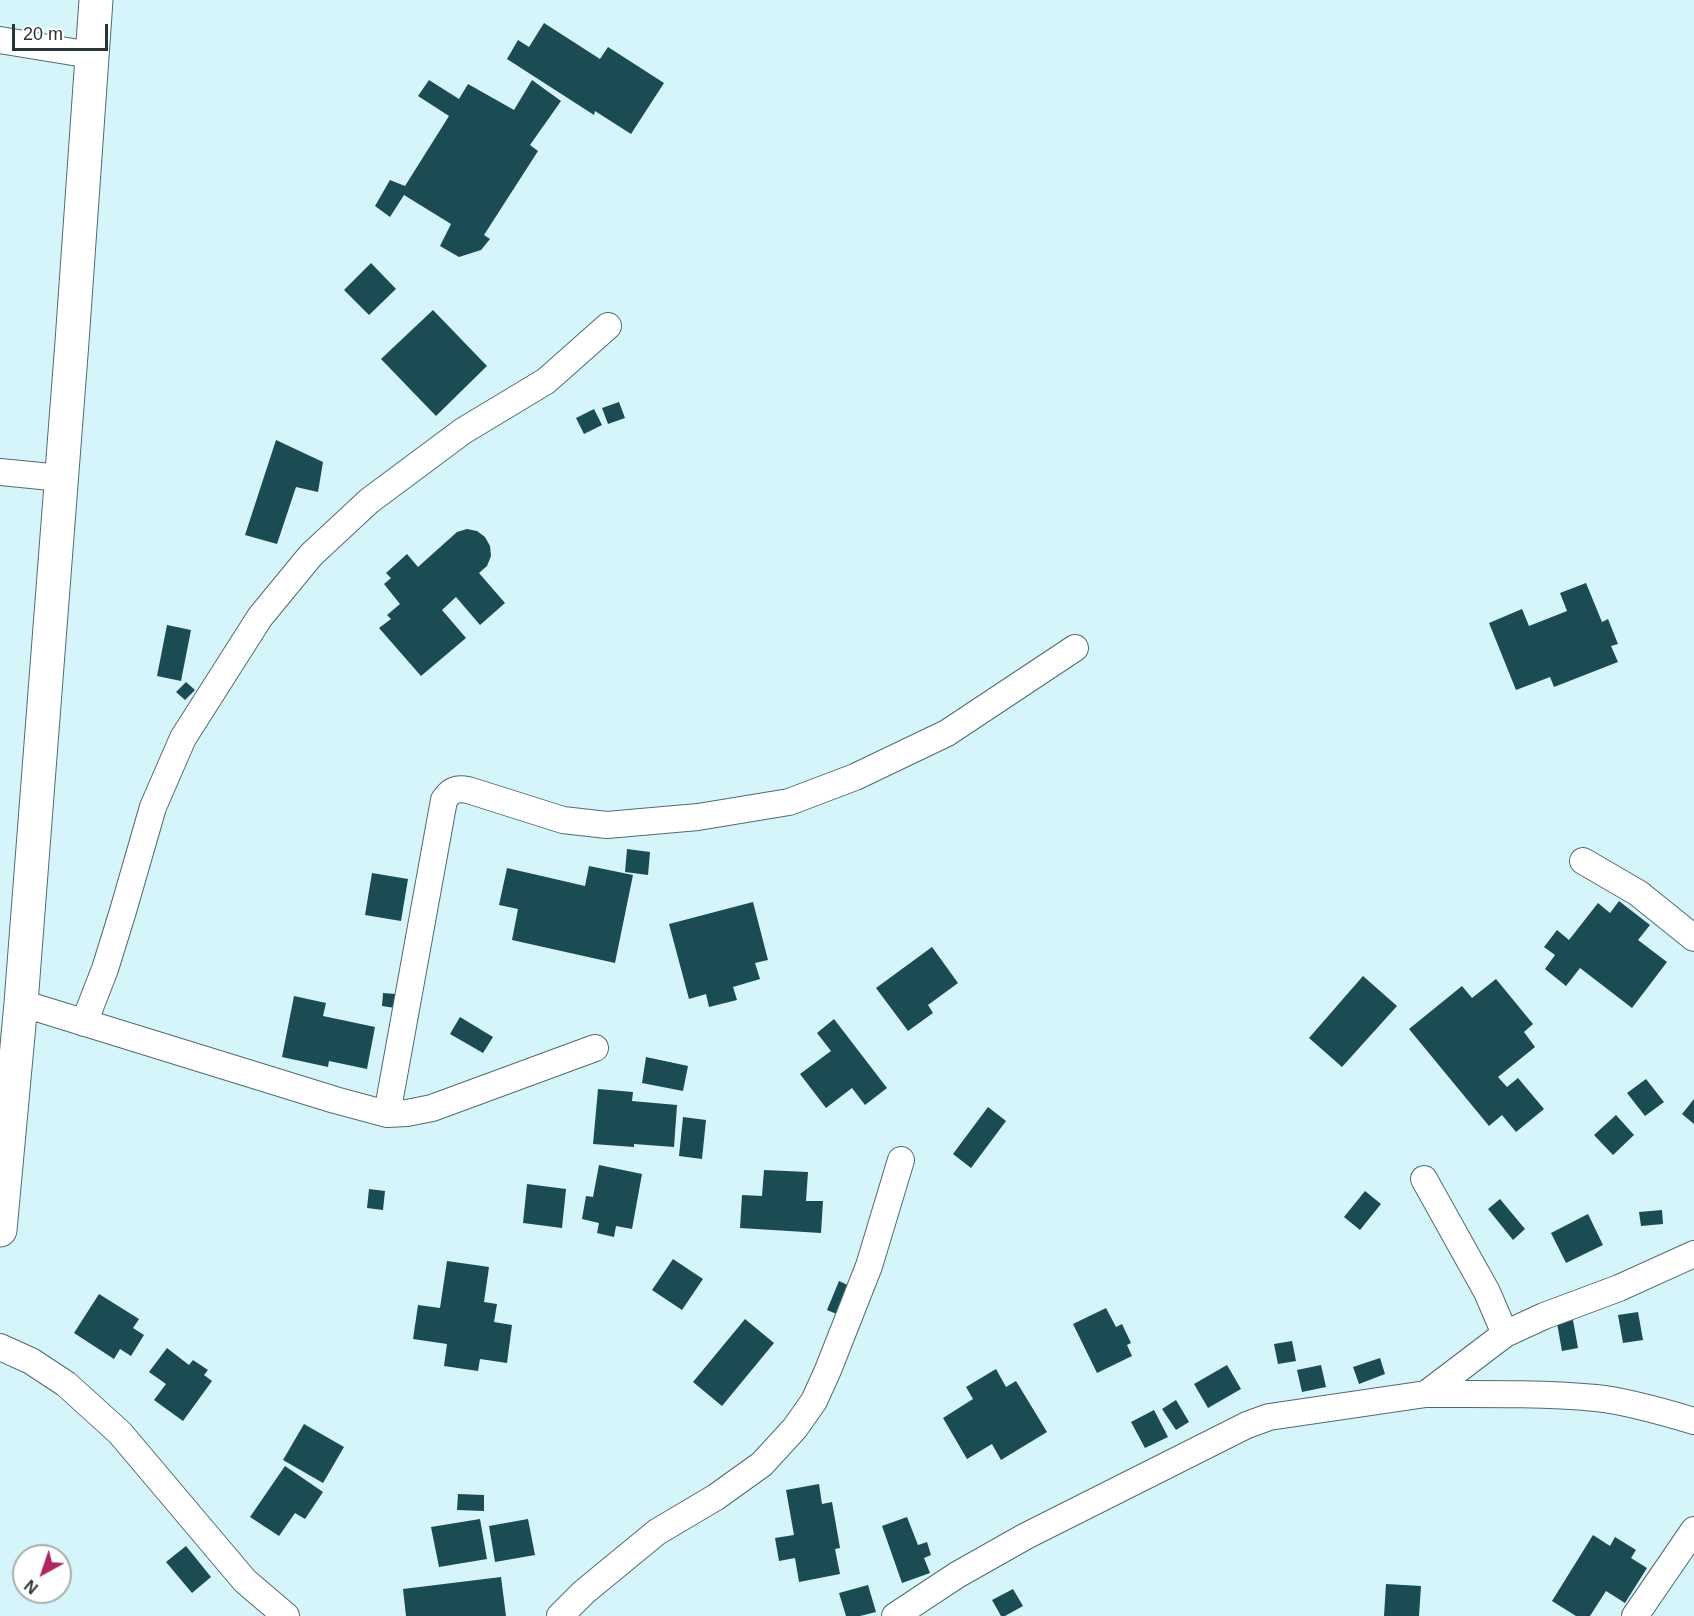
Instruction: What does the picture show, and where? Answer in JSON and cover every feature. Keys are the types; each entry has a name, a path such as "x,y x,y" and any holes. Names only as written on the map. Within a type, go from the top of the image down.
{"main road":[{"path":"0,1230 21,1003 96,0"}],"street":[{"path":"0,40 91,55"},
{"path":"84,1023 105,969 153,807 183,738 260,617 311,555 369,501 463,431 546,381 608,326"},
{"path":"0,472 61,478"},
{"path":"387,1114 444,800 450,791 468,790 563,820 607,825 698,817 789,802 855,777 947,733 1075,648"},
{"path":"1583,861 1638,893 1677,922 1694,938"},
{"path":"21,1003 387,1114 432,1108 595,1048"},
{"path":"560,1616 584,1592 657,1532 716,1497 762,1464 795,1428 814,1401 828,1370 869,1266 901,1161"},
{"path":"1424,1179 1482,1282 1505,1334"},
{"path":"1426,1394 1505,1334 1544,1316 1619,1288 1694,1254"},
{"path":"0,1347 31,1361 66,1384 120,1433 244,1581 279,1614"},
{"path":"895,1616 957,1575 1026,1536 1247,1425 1269,1417 1426,1394 1598,1398 1661,1411 1694,1421"},
{"path":"1635,1616 1694,1530"}],"building":[{"path":"544,23 600,59 608,47 664,83 631,134 595,111 594,115 507,59 518,40 529,47"},
{"path":"429,80 459,99 468,84 514,110 532,80 561,101 530,145 538,151 484,235 490,239 481,250 459,257 440,246 451,224 404,195 390,217 375,206 390,180 405,186 449,116 418,96"},
{"path":"371,263 396,289 369,315 344,290"},
{"path":"433,310 487,366 436,416 381,359"},
{"path":"619,402 625,418 608,424 602,408"},
{"path":"594,409 602,425 584,434 576,418"},
{"path":"276,440 323,462 318,492 296,487 277,544 245,535"},
{"path":"467,529 477,531 485,537 490,546 491,556 487,566 479,573 505,603 480,625 456,597 442,610 466,638 421,676 379,628 391,619 387,615 400,604 384,584 391,578 386,573 407,554 418,567 457,532"},
{"path":"1586,583 1602,622 1608,619 1618,644 1611,646 1618,662 1554,687 1550,677 1516,690 1489,623 1522,609 1529,626 1567,611 1560,593"},
{"path":"167,625 191,630 181,681 157,676"},
{"path":"186,682 195,690 185,700 176,692"},
{"path":"627,849 650,852 648,875 625,872"},
{"path":"589,866 633,875 615,963 512,940 518,909 499,905 507,868 585,886"},
{"path":"372,873 408,879 401,921 365,915"},
{"path":"1619,901 1650,925 1638,940 1667,962 1632,1008 1580,968 1566,986 1545,969 1555,955 1544,947 1557,930 1569,940 1598,903 1610,913"},
{"path":"753,902 768,960 755,963 760,979 733,987 737,1000 709,1007 706,994 689,999 669,924"},
{"path":"932,947 958,983 928,1005 933,1013 908,1031 876,988"},
{"path":"1363,976 1397,1006 1342,1067 1309,1038"},
{"path":"1496,979 1533,1024 1524,1032 1535,1047 1498,1077 1507,1087 1518,1078 1544,1109 1516,1132 1502,1115 1489,1126 1409,1029 1462,986 1472,998"},
{"path":"383,993 396,994 395,1008 382,1006"},
{"path":"294,996 326,1003 323,1016 375,1027 367,1069 329,1061 328,1067 282,1057"},
{"path":"460,1017 493,1037 483,1053 450,1034"},
{"path":"834,1019 887,1088 865,1105 852,1088 826,1108 800,1074 831,1051 817,1033"},
{"path":"646,1057 688,1066 683,1091 642,1083"},
{"path":"1646,1079 1664,1102 1645,1116 1627,1093"},
{"path":"598,1089 633,1092 632,1101 677,1105 674,1147 593,1144"},
{"path":"1694,1099 1694,1124 1682,1114"},
{"path":"988,1107 1006,1121 971,1168 953,1154"},
{"path":"1616,1115 1634,1135 1613,1155 1594,1135"},
{"path":"683,1117 706,1120 702,1159 679,1156"},
{"path":"599,1165 642,1174 632,1229 616,1226 614,1237 597,1233 599,1223 582,1219 586,1196 593,1197"},
{"path":"764,1170 808,1172 806,1201 823,1201 821,1233 740,1228 742,1195 762,1196"},
{"path":"527,1184 566,1189 562,1228 523,1223"},
{"path":"369,1189 385,1191 383,1210 367,1208"},
{"path":"1365,1191 1381,1204 1360,1230 1344,1217"},
{"path":"1500,1199 1525,1229 1513,1240 1488,1209"},
{"path":"1662,1210 1663,1224 1641,1226 1639,1212"},
{"path":"1588,1214 1603,1245 1566,1263 1551,1233"},
{"path":"673,1259 703,1279 682,1310 652,1290"},
{"path":"447,1261 489,1267 484,1302 497,1304 494,1322 512,1325 507,1363 480,1359 478,1371 444,1366 447,1344 413,1339 418,1305 440,1308"},
{"path":"839,1281 856,1289 844,1317 827,1310"},
{"path":"99,1294 139,1319 133,1328 144,1335 131,1356 120,1349 114,1359 74,1333"},
{"path":"1106,1308 1116,1327 1122,1324 1131,1343 1127,1345 1132,1356 1097,1373 1073,1324"},
{"path":"1638,1312 1643,1340 1623,1343 1618,1315"},
{"path":"745,1319 774,1343 722,1406 693,1382"},
{"path":"1573,1320 1578,1348 1562,1351 1557,1323"},
{"path":"1292,1341 1296,1361 1278,1364 1274,1344"},
{"path":"167,1348 189,1365 193,1360 208,1370 204,1375 212,1381 183,1421 154,1400 166,1384 149,1372"},
{"path":"1380,1358 1385,1374 1359,1384 1353,1367"},
{"path":"1227,1365 1241,1389 1208,1408 1194,1384"},
{"path":"1321,1365 1326,1387 1302,1392 1297,1370"},
{"path":"996,1369 1006,1387 1016,1381 1047,1432 1001,1460 992,1444 967,1459 943,1418 973,1399 966,1387"},
{"path":"1176,1400 1189,1422 1176,1430 1162,1409"},
{"path":"1154,1410 1168,1437 1145,1448 1131,1422"},
{"path":"304,1424 344,1447 323,1483 283,1460"},
{"path":"285,1466 323,1492 305,1519 295,1513 279,1536 250,1517"},
{"path":"819,1484 822,1504 832,1502 840,1548 835,1549 840,1574 799,1582 795,1558 779,1561 775,1538 794,1535 786,1490"},
{"path":"458,1494 484,1495 484,1511 457,1510"},
{"path":"907,1517 918,1545 927,1542 931,1555 924,1558 930,1573 902,1583 882,1526"},
{"path":"480,1519 487,1559 439,1567 431,1527"},
{"path":"528,1519 535,1555 495,1562 489,1526"},
{"path":"1593,1535 1610,1546 1615,1537 1636,1550 1631,1558 1647,1568 1625,1603 1606,1591 1590,1616 1576,1616 1552,1601"},
{"path":"186,1546 211,1577 192,1593 166,1562"},
{"path":"501,1577 506,1616 406,1616 403,1589"},
{"path":"1386,1584 1421,1586 1419,1616 1384,1616"},
{"path":"868,1585 876,1612 860,1616 846,1616 839,1593"},
{"path":"1013,1589 1023,1606 1001,1616 992,1600"}]}
